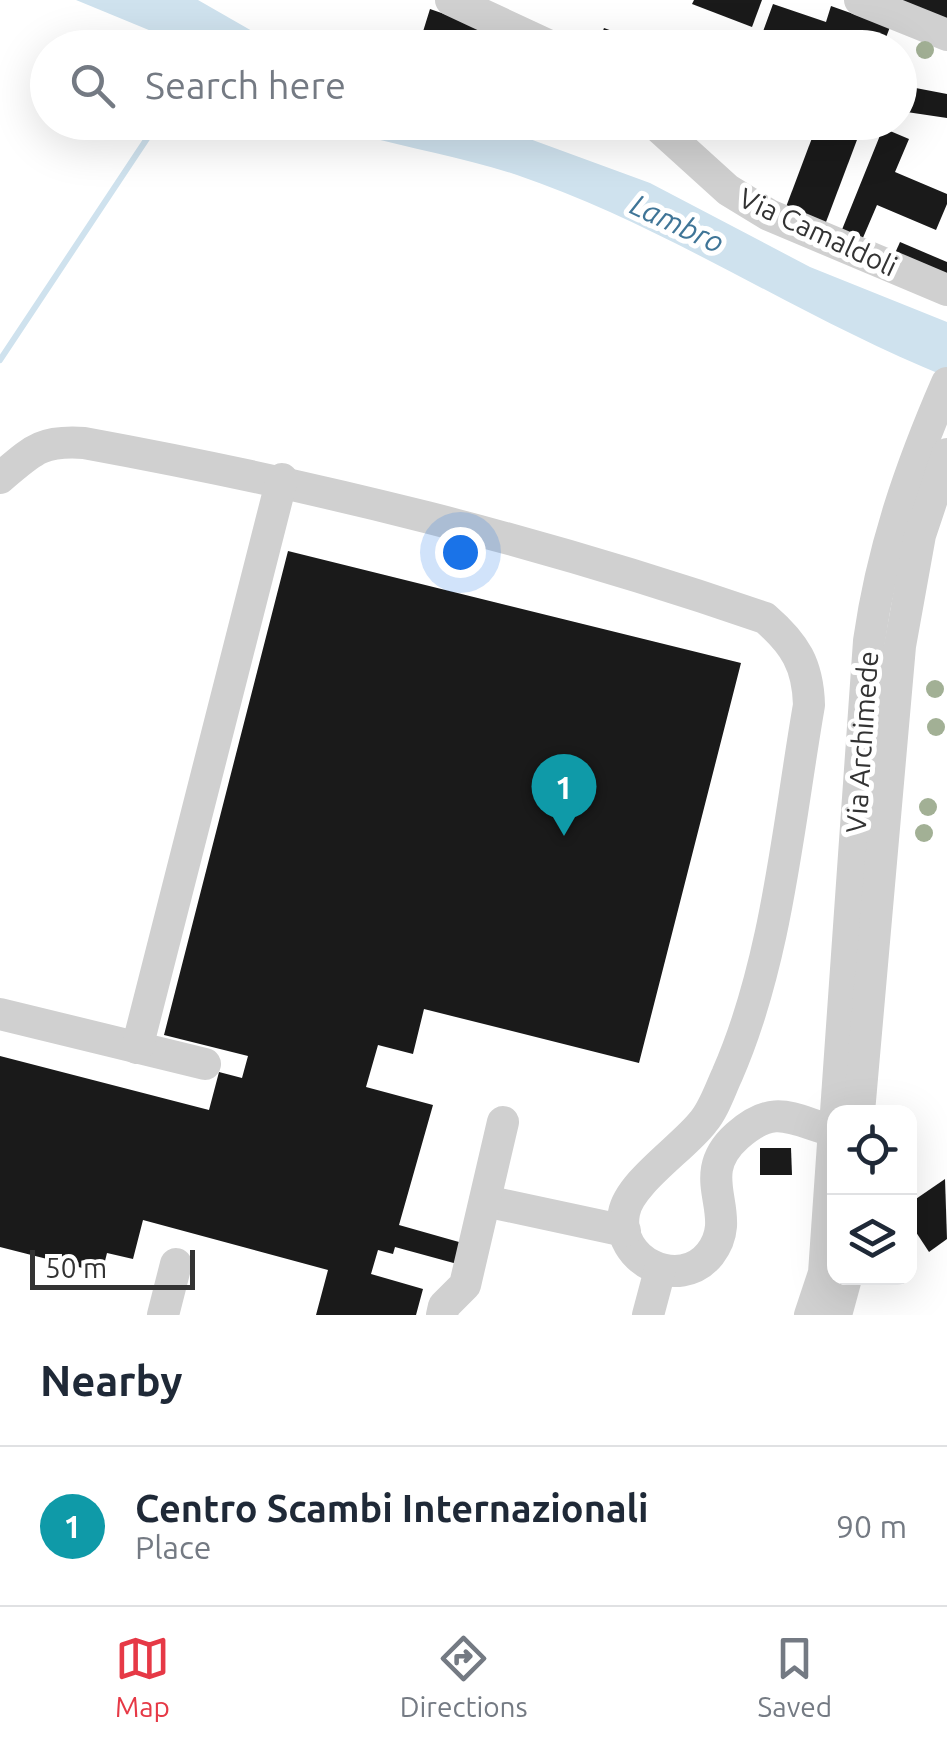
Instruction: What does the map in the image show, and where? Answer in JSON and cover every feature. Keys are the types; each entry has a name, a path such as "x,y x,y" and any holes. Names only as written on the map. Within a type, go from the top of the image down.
{"street":[{"path":"451,0 515,30"},
{"path":"867,2 947,35"},
{"name":"Via Camaldoli","path":"672,140 728,190 770,215 947,290"},
{"name":"Via Archimede","path":"837,1105 871,624 892,526 946,385"},
{"path":"0,478 34,449 53,441 282,479 498,533 765,618 792,641 808,675 808,704 775,906 729,1071 702,1124 634,1194 624,1215 626,1231 637,1255 660,1270 693,1268 717,1245 721,1232 715,1188 718,1158 754,1121 780,1115 827,1128"},
{"name":"Via Archimede","path":"860,1105 900,646 920,536 947,454"},
{"path":"137,1048 282,479"},
{"path":"0,1014 205,1064"},
{"path":"442,1315 444,1306 465,1285 503,1122"},
{"path":"810,1315 824,1273 829,1195"},
{"path":"485,1201 626,1231"},
{"path":"163,1315 176,1264"},
{"path":"648,1315 660,1270"},
{"path":"836,1315 844,1285"}],"water":[{"path":"76,0 198,0 250,30 149,30"},
{"name":"Lambro","path":"381,140 532,140 650,183 810,267 947,322 947,377 839,328 627,220 498,169"}],"building":[{"path":"694,0 762,0 752,27 692,4"},
{"path":"896,0 947,0 947,20"},
{"path":"773,4 826,22 831,6 890,27 889,30 764,30"},
{"path":"430,9 490,30 423,30"},
{"path":"917,88 947,94 947,118 917,114"},
{"path":"811,140 857,140 823,230 783,215"},
{"path":"878,140 909,140 895,172 947,194 936,230 877,205 859,247 839,237"},
{"path":"900,242 947,262 947,282 892,260"},
{"path":"288,551 741,663 639,1063 424,1009 413,1054 378,1045 366,1087 433,1105 399,1225 466,1244 461,1265 395,1247 393,1254 378,1250 371,1274 423,1289 416,1315 316,1315 328,1270 143,1220 133,1259 107,1253 102,1273 0,1247 0,1056 209,1110 219,1072 242,1078 248,1056 164,1035"},
{"path":"760,1148 791,1148 792,1175 760,1175"},
{"path":"945,1179 947,1239 929,1252 917,1234 917,1198"}],"waterway":[{"path":"0,360 146,140"}],"place":[{"name":"Centro Scambi Internazionali","path":"564,836"}]}
